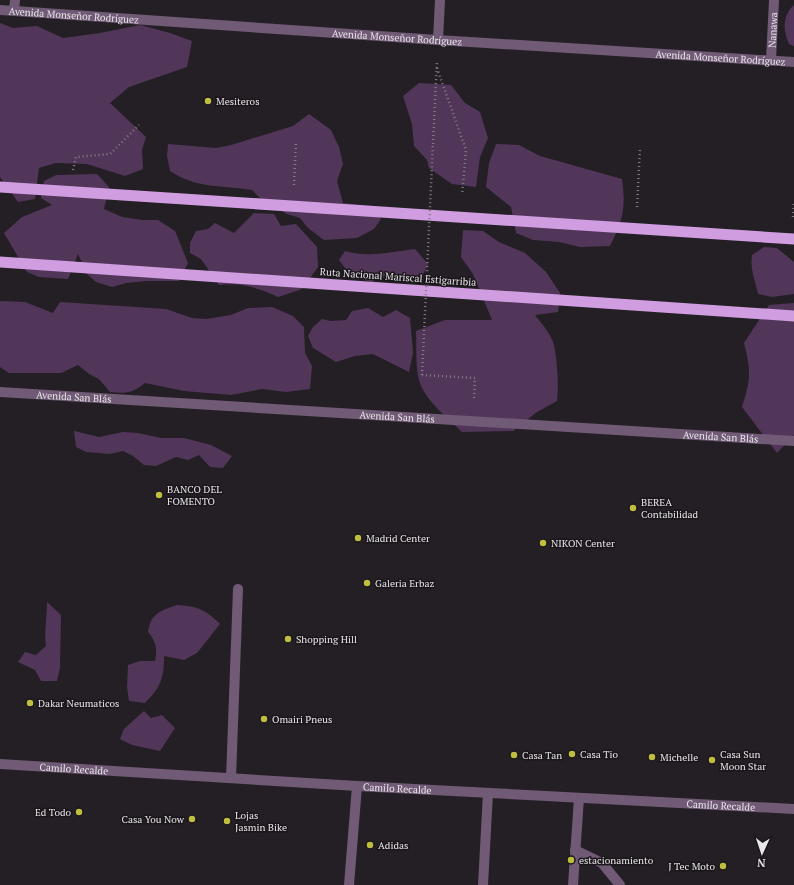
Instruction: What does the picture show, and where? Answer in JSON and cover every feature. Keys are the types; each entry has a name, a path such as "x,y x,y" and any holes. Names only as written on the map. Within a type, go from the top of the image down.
{"highway":[{"path":"0,187 794,239"},
{"name":"Ruta Nacional Mariscal Estigarribia","path":"0,262 794,316"}],"street":[{"path":"438,40 440,0"},
{"name":"Nanawa","path":"771,60 774,0"},
{"name":"Avenida Monseñor Rodríguez","path":"0,10 15,5 438,40 794,62"},
{"name":"Avenida San Blás","path":"0,392 794,441"},
{"path":"231,778 238,589"},
{"name":"Camilo Recalde","path":"0,764 357,786 794,809"},
{"path":"349,885 357,786"},
{"path":"482,885 488,793"},
{"path":"573,885 579,798"},
{"path":"575,850 602,862 620,885"}],"path":[{"path":"438,40 422,375 475,378"},
{"path":"437,68 466,150 460,217"},
{"path":"68,191 76,157 110,154 139,124"},
{"path":"293,206 296,141"},
{"path":"636,229 640,148"}],"shaded area":[{"path":"794,5 794,46 789,44 785,23 787,14"},
{"path":"0,23 13,28 37,26 63,38 100,33 140,25 192,41 187,67 129,87 110,103 146,137 142,150 143,169 125,176 87,164 56,163 39,168 35,199 18,202 0,177"},
{"path":"419,83 451,85 465,103 480,112 488,138 480,157 476,187 452,184 429,168 427,160 414,146 412,124 403,96"},
{"path":"309,114 331,130 339,147 343,164 337,181 343,203 372,206 381,219 374,229 357,238 324,240 308,228 300,218 287,214 260,198 252,190 200,184 180,177 170,171 167,156 168,144 216,148 231,145 293,126"},
{"path":"496,144 519,145 540,156 622,179 624,198 621,221 610,246 580,247 559,242 533,240 516,233 511,207 486,187 489,163"},
{"path":"97,174 109,187 104,209 122,217 142,220 158,220 175,231 188,263 179,281 147,281 126,283 112,287 96,282 87,274 78,254 68,279 39,277 27,272 4,233 22,217 52,205 41,198 44,181 56,175"},
{"path":"254,213 274,214 281,226 296,224 317,247 318,267 302,289 278,297 249,286 234,284 219,285 201,259 190,253 190,243 196,231 208,229 215,223 234,233"},
{"path":"463,230 483,231 499,242 525,253 546,272 560,293 558,312 535,315 549,333 553,341 558,388 557,401 537,412 513,431 462,432 431,402 419,380 416,331 445,320 492,320 473,274 461,257"},
{"path":"764,247 777,248 794,262 794,294 772,297 758,294 752,270 752,255"},
{"path":"415,249 428,264 421,279 396,274 385,276 372,282 351,276 339,260 345,251 371,254"},
{"path":"0,301 25,302 53,313 60,302 166,309 192,318 206,319 231,315 248,308 272,307 293,316 304,327 305,353 312,366 310,389 286,392 262,389 231,395 184,391 145,383 129,392 116,393 110,392 99,379 89,374 78,365 61,373 9,373 0,367"},
{"path":"794,303 794,435 777,453 742,407 749,375 744,343 769,305"},
{"path":"368,308 383,317 396,310 410,318 413,353 409,372 373,354 355,356 336,362 313,348 308,336 313,327 322,319 331,321 346,320 352,311"},
{"path":"74,431 99,437 123,432 138,433 161,438 184,438 211,445 232,456 223,468 210,467 199,455 188,460 176,457 156,466 144,465 133,456 123,451 110,454 86,452 76,447"},
{"path":"47,602 61,615 60,668 57,681 41,681 35,670 18,662 25,652 36,655 46,646 45,635"},
{"path":"177,605 190,606 206,612 220,624 197,653 184,660 164,656 162,676 158,687 145,703 129,701 127,687 128,665 140,661 155,661 155,642 148,632 149,626 154,617 161,611"},
{"path":"144,711 151,718 162,715 175,728 160,751 132,745 120,739 124,729"}],"place":[{"name":"Mesiteros","path":"208,101"},
{"name":"BANCO DEL FOMENTO","path":"159,495"},
{"name":"BEREA Contabilidad","path":"633,508"},
{"name":"Madrid Center","path":"358,538"},
{"name":"NIKON Center","path":"543,543"},
{"name":"Galeria Erbaz","path":"367,583"},
{"name":"Shopping Hill","path":"288,639"},
{"name":"Dakar Neumaticos","path":"30,703"},
{"name":"Omairi Pneus","path":"264,719"},
{"name":"Casa Tio","path":"572,754"},
{"name":"Casa Tan","path":"514,755"},
{"name":"Michelle","path":"652,757"},
{"name":"Casa Sun Moon Star","path":"712,760"},
{"name":"Ed Todo","path":"79,812"},
{"name":"Casa You Now","path":"192,819"},
{"name":"Lojas Jasmin Bike","path":"227,821"},
{"name":"Adidas","path":"370,845"},
{"name":"estacionamiento","path":"571,860"},
{"name":"J Tec Moto","path":"723,866"}]}
